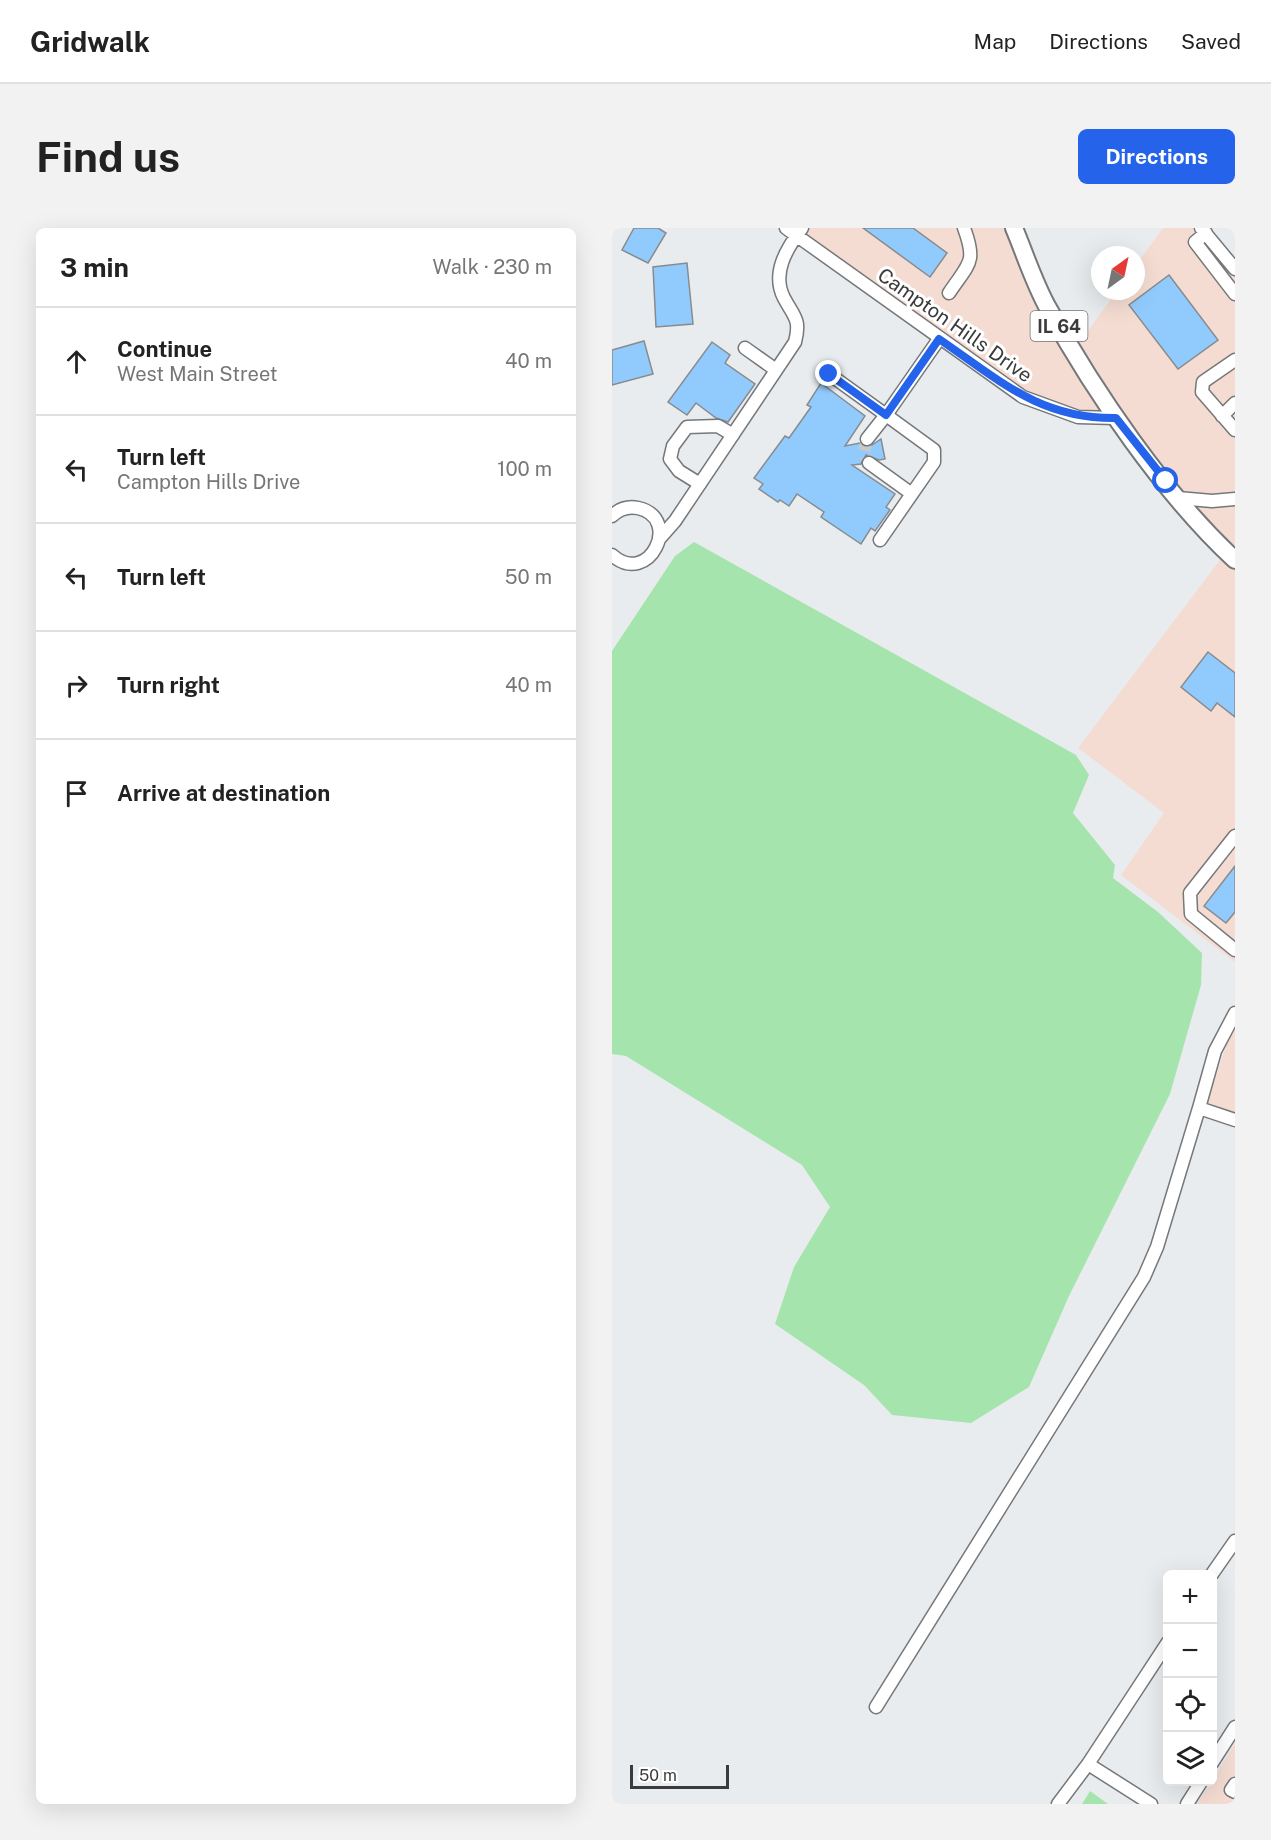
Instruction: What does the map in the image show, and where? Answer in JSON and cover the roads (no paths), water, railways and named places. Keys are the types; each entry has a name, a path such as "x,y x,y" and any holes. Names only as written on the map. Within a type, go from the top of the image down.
{"main road":[{"name":"IL 64","path":"1014,228 1046,306 1116,418 1178,498 1235,560"}],"street":[{"path":"949,293 972,260 972,250 964,228"},
{"path":"612,555 625,563 644,561 652,555 660,538 675,521 795,342 799,328 797,318 779,284 781,264 795,231"},
{"name":"Campton Hills Drive","path":"795,231 939,339 1023,397 1078,417 1116,418"},
{"path":"1235,269 1203,231 1195,242 1235,294"},
{"path":"867,439 939,339"},
{"path":"745,348 776,370"},
{"path":"1235,360 1203,382 1201,387 1235,430"},
{"path":"829,374 934,450 934,462 880,540"},
{"path":"1222,416 1235,403"},
{"path":"700,484 679,471 670,459 673,446 687,428 718,426 733,435"},
{"path":"869,463 912,494"},
{"path":"1178,498 1212,501 1235,499"},
{"path":"612,516 624,508 641,509 655,520 660,538"},
{"path":"1235,836 1190,893 1191,914 1235,950"},
{"path":"876,1707 1144,1276 1157,1247 1215,1052 1235,1013"},
{"path":"1199,1108 1235,1120"},
{"path":"1215,1570 1235,1541"},
{"path":"1058,1804 1088,1764 1163,1648"},
{"path":"1217,1755 1235,1727"},
{"path":"1088,1764 1151,1804"},
{"path":"1235,1784 1231,1790 1235,1792"},
{"path":"1187,1804 1198,1786"}],"tunnel":[{"path":"867,439 864,451 869,463"}]}
